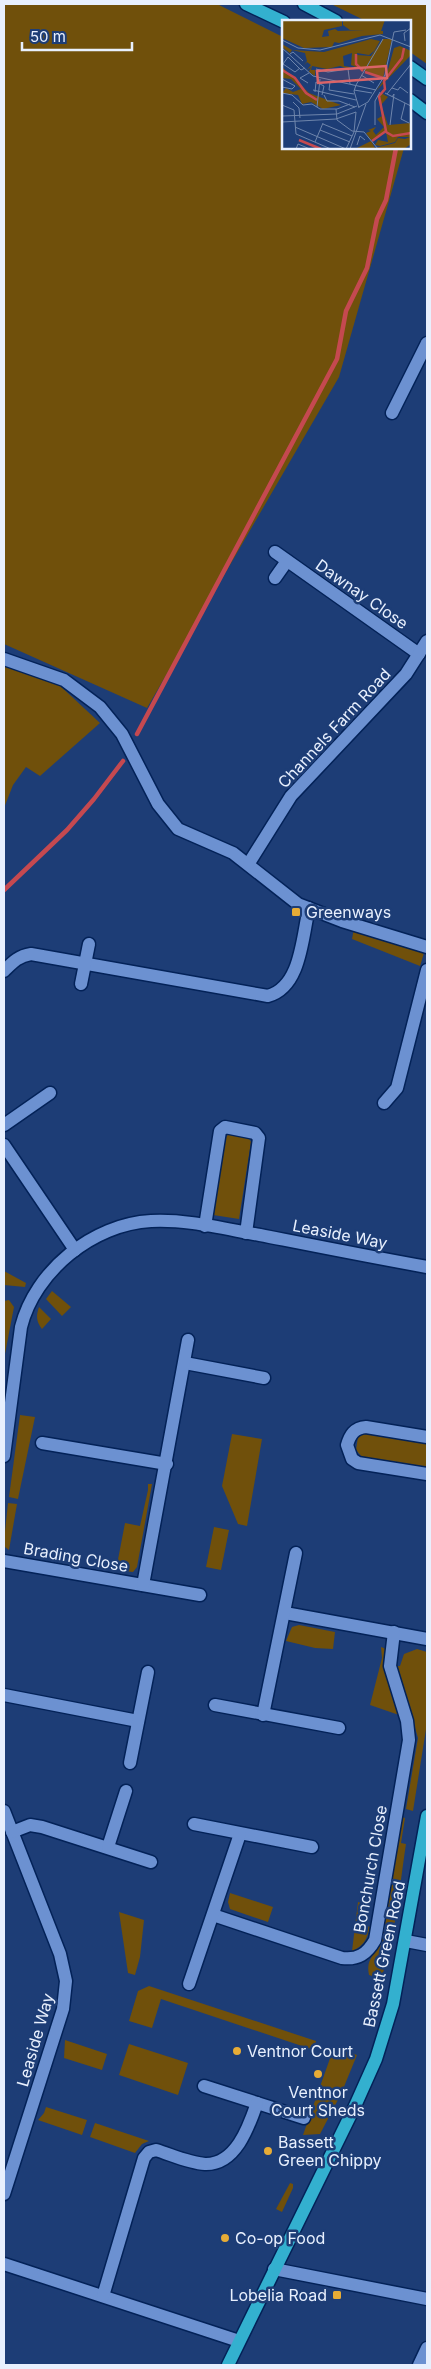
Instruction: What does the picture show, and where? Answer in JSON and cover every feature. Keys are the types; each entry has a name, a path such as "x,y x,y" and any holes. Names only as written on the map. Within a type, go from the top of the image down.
{"main road":[{"path":"246,4 282,21"},
{"path":"304,4 334,20"},
{"path":"411,68 427,79"},
{"path":"411,101 427,113"},
{"name":"Bassett Green Road","path":"228,2365 355,2106 376,2059 393,2004 406,1941 427,1816"}],"street":[{"path":"392,413 427,343"},
{"name":"Dawnay Close","path":"274,552 419,654"},
{"path":"275,578 287,561"},
{"name":"Channels Farm Road","path":"249,863 291,796 406,674 427,641"},
{"path":"4,659 64,680 100,707 122,734 158,804 178,830 233,853 249,863 284,894 309,908 427,947"},
{"path":"4,972 15,960 31,954 268,996 277,994 290,982 309,908"},
{"path":"81,984 89,944"},
{"path":"384,1103 397,1088 427,970"},
{"path":"4,1125 50,1094"},
{"path":"205,1226 220,1131 225,1127 255,1133 259,1138 246,1233"},
{"path":"4,1145 75,1250"},
{"name":"Leaside Way","path":"4,1456 23,1319 44,1281 56,1266 75,1250 99,1235 133,1223 152,1221 205,1226 427,1267"},
{"name":"Brading Close","path":"144,1585 188,1340"},
{"path":"185,1363 264,1378"},
{"path":"427,1437 359,1427 353,1432 348,1445 352,1460 358,1463 427,1474"},
{"path":"42,1443 167,1464"},
{"path":"263,1715 296,1553"},
{"name":"Brading Close","path":"4,1561 200,1595"},
{"path":"285,1613 427,1639"},
{"name":"Bonchurch Close","path":"214,1915 342,1958 358,1958 370,1948 375,1940 409,1740 408,1721 390,1666 394,1632"},
{"path":"130,1764 148,1672"},
{"path":"4,1695 138,1721"},
{"path":"215,1705 339,1728"},
{"path":"108,1847 126,1791"},
{"name":"Leaside Way","path":"4,1811 60,1954 66,1981 66,1994 4,2194"},
{"path":"194,1824 312,1847"},
{"path":"12,1832 30,1826 42,1827 151,1862"},
{"path":"190,1984 240,1834"},
{"path":"406,1941 427,1945"},
{"path":"204,2086 304,2118"},
{"path":"103,2296 144,2158 149,2152 156,2150 202,2164 212,2164 221,2160 231,2153 244,2136 257,2103"},
{"path":"4,2264 239,2341"},
{"path":"274,2268 427,2299"},
{"path":"419,2365 427,2348"}],"shaded area":[{"path":"4,4 217,4 282,36 282,149 404,149 339,377 147,708 4,644"},
{"path":"331,4 427,4 427,64 411,53 411,20 364,20"},
{"path":"4,666 56,682 100,723 40,776 26,767 13,785 4,808"},
{"path":"354,928 424,953 420,966 352,939"},
{"path":"230,1133 248,1137 251,1142 239,1219 213,1215 224,1139"},
{"path":"4,1271 26,1283 25,1287 4,1285"},
{"path":"52,1291 71,1307 62,1316 46,1299"},
{"path":"9,1300 14,1307 4,1359 4,1301"},
{"path":"39,1307 51,1319 42,1329 37,1318"},
{"path":"20,1415 35,1417 18,1499 9,1497"},
{"path":"368,1432 427,1442 427,1469 362,1457 356,1450 358,1437"},
{"path":"232,1434 262,1439 247,1526 238,1524 222,1486"},
{"path":"148,1484 152,1484 137,1567 133,1572 116,1570 125,1523 140,1526"},
{"path":"8,1503 17,1504 9,1550 5,1547 4,1541"},
{"path":"214,1527 229,1530 221,1570 206,1567"},
{"path":"299,1625 335,1632 333,1649 315,1648 286,1641 292,1627"},
{"path":"381,1647 386,1649 383,1666 399,1715 370,1705 382,1658"},
{"path":"417,1649 427,1652 427,1723 413,1811 406,1809 418,1738 397,1666 400,1666 404,1654"},
{"path":"402,1817 405,1818 401,1843 406,1844 394,1929 381,1979 369,1975 368,1965 376,1951"},
{"path":"230,1893 273,1907 268,1922 230,1909 228,1902"},
{"path":"358,1902 370,1906 365,1925 370,1927 364,1942 352,1951"},
{"path":"119,1912 144,1920 140,1957 135,1975 128,1973"},
{"path":"149,1986 316,2041 314,2050 161,1999 152,2028 129,2021 138,1991"},
{"path":"65,2040 107,2054 102,2070 64,2058"},
{"path":"129,2044 188,2063 178,2095 119,2075"},
{"path":"334,2047 357,2055 341,2094 320,2134 303,2135"},
{"path":"46,2107 87,2120 82,2135 38,2120"},
{"path":"95,2123 149,2141 142,2144 135,2153 90,2137"},
{"path":"290,2183 293,2184 293,2188 282,2212 276,2209"}],"waterway":[{"path":"137,734 337,359 346,311 367,268 377,219 386,200 396,149"},
{"path":"4,890 67,830 123,761"}],"place":[{"name":"Greenways","path":"296,912"},
{"name":"Ventnor Court","path":"237,2051"},
{"name":"Ventnor Court Sheds","path":"318,2074"},
{"name":"Bassett Green Chippy","path":"268,2151"},
{"name":"Co-op Food","path":"225,2238"},
{"name":"Lobelia Road","path":"337,2295"}]}
